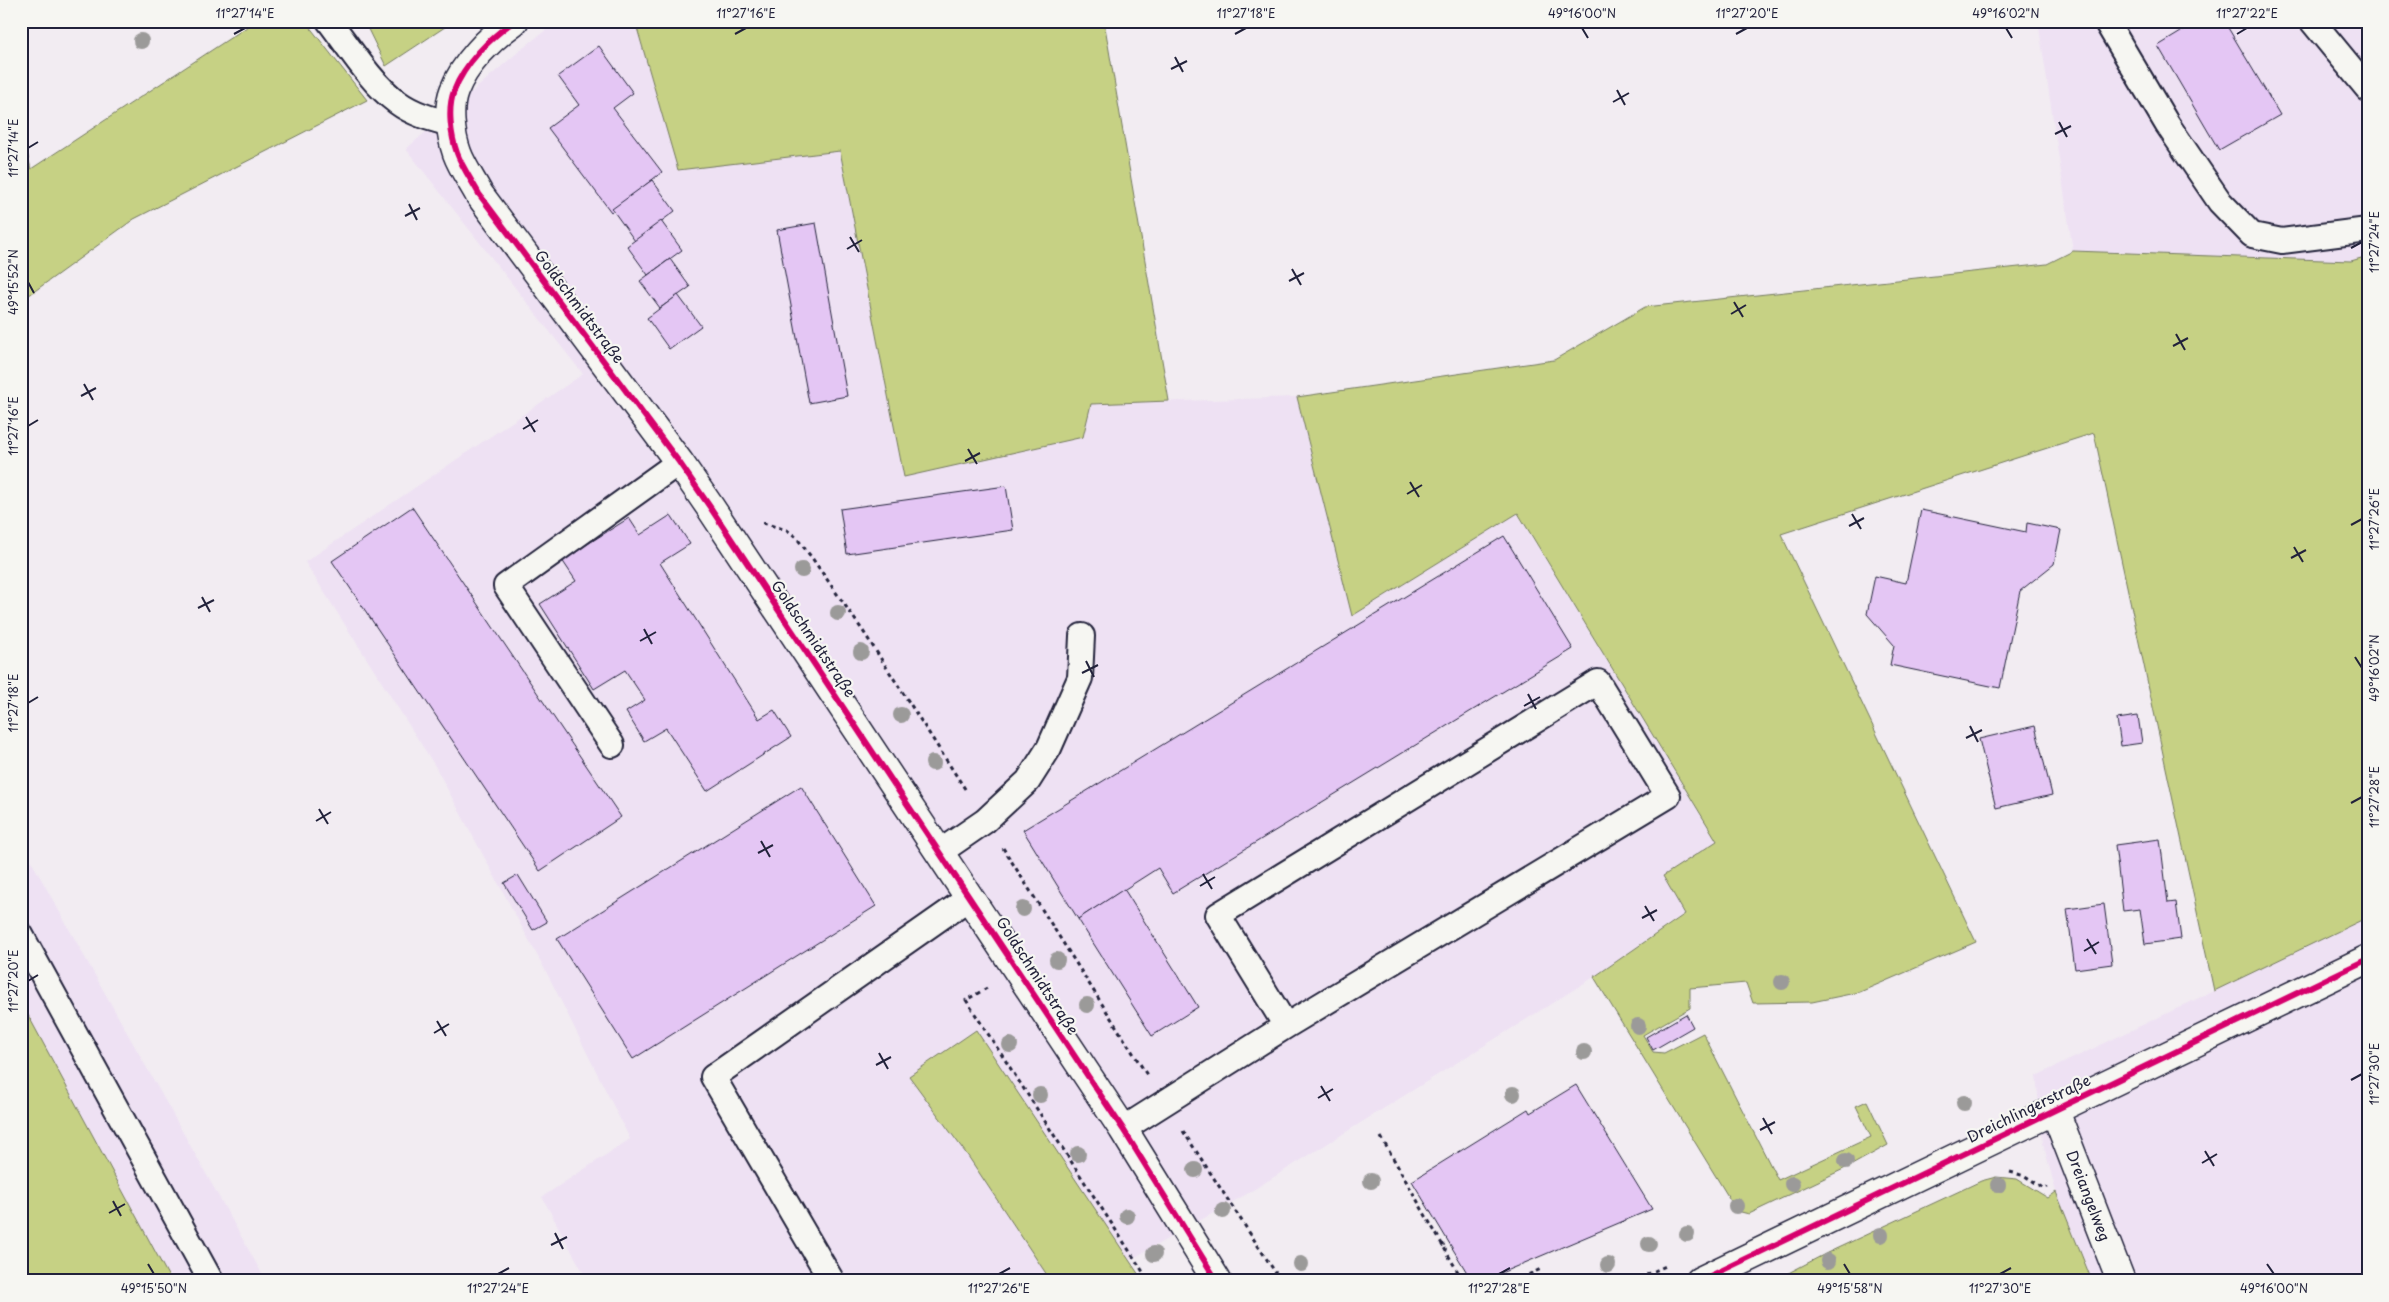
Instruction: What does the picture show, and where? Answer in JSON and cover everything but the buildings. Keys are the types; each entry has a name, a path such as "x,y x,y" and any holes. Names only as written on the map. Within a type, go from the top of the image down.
{"street":[{"name":"Goldschmidtstraße","path":"514,21 503,29 470,64 453,92 451,124 457,153 479,194 679,462 1123,1129 1216,1281"},
{"name":"Dreichlingerstraße","path":"1700,1281 2368,959"},
{"name":"Dreiangelweg","path":"2055,1111 2121,1281"}],"lane":[{"path":"329,21 368,73 396,102 426,118 451,124"},
{"path":"2106,21 2167,124 2220,202 2252,235 2282,241 2368,230"},
{"path":"2312,21 2368,89"},
{"path":"612,745 506,586 679,462"},
{"path":"940,852 985,821 1028,781 1049,748 1080,678 1082,636"},
{"path":"1123,1129 1286,1026 1668,796 1598,682 1218,915 1286,1026"},
{"path":"832,1281 712,1076 970,897"},
{"path":"21,935 210,1281"}],"path":[{"path":"762,522 787,530 812,558 863,631 1164,1103 1281,1281"},
{"path":"1018,970 966,1000 1149,1281"},
{"path":"1381,1137 1462,1281"},
{"path":"1441,1246 1448,1242"},
{"path":"1514,1281 1541,1269"}],"shaded area":[{"path":"557,21 635,21 678,169 840,151 904,477 1090,404 1297,397 1353,616 1517,513 1717,842 1664,876 1685,913 1594,977 1245,1195 1130,1260 1143,1281 588,1281 542,1197 630,1139 550,979 435,766 305,562 583,374 406,149 518,52"},
{"path":"2038,21 2368,21 2368,256 2352,261 2073,251"},
{"path":"21,843 266,1281 21,1281"},
{"path":"2368,917 2368,1281 2092,1281 2056,1192 2043,1143 2036,1076"}],"green space":[{"path":"256,21 305,21 367,100 134,219 21,301 21,127 31,169"},
{"path":"364,21 454,21 386,66"},
{"path":"635,21 1104,21 1169,401 1091,404 1083,437 904,477 840,151 678,170"},
{"path":"2073,251 2351,261 2368,256 2368,917 2214,991 2094,433 1781,534 1976,942 1860,992 1812,1002 1753,1003 1746,983 1690,988 1690,1008 1643,1035 1653,1052 1664,1053 1703,1033 1778,1180 1871,1137 1856,1106 1867,1101 1888,1145 1850,1166 1749,1214 1737,1211 1594,977 1685,914 1663,876 1717,841 1518,513 1352,616 1297,397 1554,360 1645,307 2047,264"},
{"path":"21,1004 28,1015 171,1281 21,1281"},
{"path":"976,1030 1143,1281 1051,1281 968,1156 909,1076"},
{"path":"1996,1177 2017,1179 2048,1198 2056,1192 2092,1281 1773,1281 1827,1253 1981,1181"}],"cycle path":[{"path":"514,21 496,35 471,61 454,91 450,114 453,139 464,169 479,194 679,462 710,507 1123,1129 1217,1281"},
{"path":"1700,1281 2368,959"}]}
